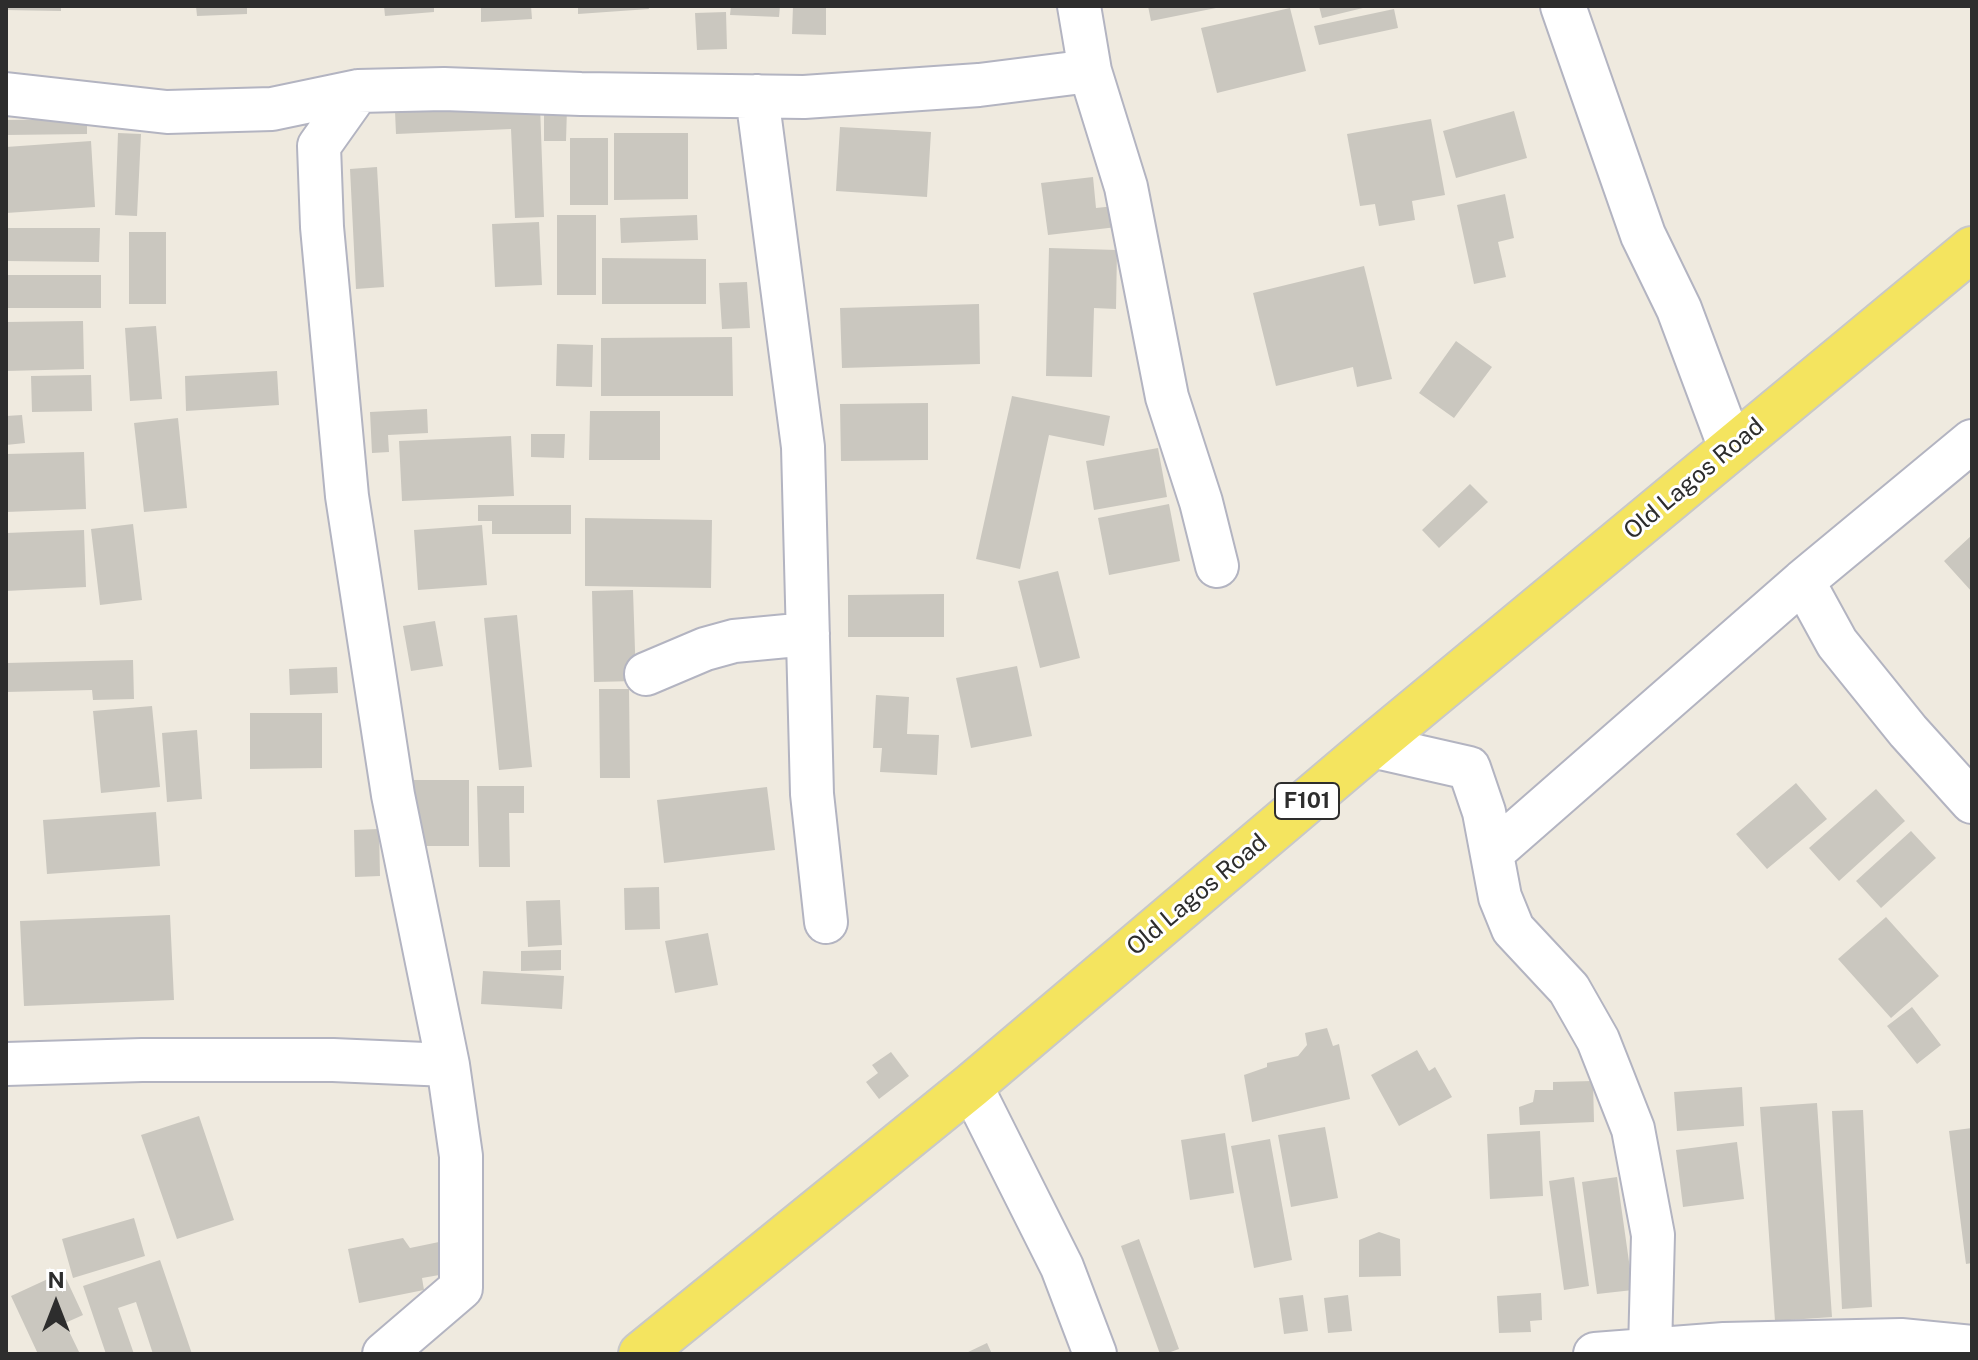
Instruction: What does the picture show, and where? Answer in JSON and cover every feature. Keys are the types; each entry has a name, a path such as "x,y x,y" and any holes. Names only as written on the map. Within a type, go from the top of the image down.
{"main road":[{"name":"Old Lagos Road","path":"641,1354 971,1086 1372,746 1972,249"}],"street":[{"path":"1079,6 1090,71 1126,187 1167,397 1201,502 1217,566"},
{"path":"1563,6 1643,235 1679,309 1731,448"},
{"path":"6,94 167,112 272,109 358,91 444,89 804,97 963,86 1090,71"},
{"path":"358,91 319,146 322,227 347,496 393,795 448,1065 461,1156 461,1288 384,1354"},
{"path":"757,96 803,447 812,794 826,922"},
{"path":"272,109 319,146"},
{"path":"1492,853 1803,581 1972,441"},
{"path":"1803,581 1837,643 1908,731 1972,802"},
{"path":"646,674 705,649 734,641 808,634"},
{"path":"1372,746 1469,768 1484,812 1500,897 1513,929 1569,989 1598,1040 1633,1129 1653,1235 1650,1350"},
{"path":"6,1064 333,1060 448,1065"},
{"path":"971,1086 1062,1267 1095,1354"},
{"path":"1595,1354 1724,1344 1901,1340 1962,1349"}],"building":[{"path":"6,6 61,6 61,11 6,10"},
{"path":"196,6 247,6 247,14 197,16"},
{"path":"384,6 434,6 434,12 385,16"},
{"path":"481,6 531,6 532,19 481,22"},
{"path":"578,6 648,6 649,9 578,14"},
{"path":"731,6 780,6 779,17 730,15"},
{"path":"793,6 826,6 826,35 792,34"},
{"path":"1148,6 1221,6 1221,7 1151,21"},
{"path":"1319,6 1366,6 1367,7 1322,18"},
{"path":"1290,8 1306,71 1217,93 1201,28"},
{"path":"1394,9 1398,28 1319,45 1314,26"},
{"path":"726,12 727,49 697,50 695,13"},
{"path":"540,105 544,217 515,218 511,129 396,134 395,111"},
{"path":"544,108 567,108 566,141 544,141"},
{"path":"1514,111 1527,158 1456,178 1443,131"},
{"path":"87,119 87,134 6,135 6,120"},
{"path":"1431,119 1445,195 1412,201 1415,220 1379,226 1375,204 1360,206 1347,134"},
{"path":"840,127 931,132 927,197 836,191"},
{"path":"118,133 141,134 137,216 115,215"},
{"path":"614,133 688,133 688,199 614,200"},
{"path":"570,138 608,138 608,205 570,205"},
{"path":"91,141 95,207 6,213 6,147"},
{"path":"377,167 384,287 356,289 350,169"},
{"path":"1093,177 1096,208 1115,206 1117,227 1048,235 1041,183"},
{"path":"1505,194 1514,238 1498,242 1506,277 1474,284 1457,205"},
{"path":"557,215 596,215 596,295 557,295"},
{"path":"697,215 698,240 621,243 620,218"},
{"path":"539,222 542,285 495,287 492,224"},
{"path":"6,228 100,228 99,262 6,261"},
{"path":"129,232 166,232 166,304 129,304"},
{"path":"1049,248 1117,250 1116,309 1094,308 1092,377 1046,376"},
{"path":"602,258 706,259 706,304 602,304"},
{"path":"1364,266 1392,379 1357,387 1353,367 1276,386 1253,293"},
{"path":"6,275 101,275 101,308 6,308"},
{"path":"747,282 750,328 722,329 719,283"},
{"path":"979,304 980,364 842,368 840,308"},
{"path":"83,321 84,369 6,371 6,322"},
{"path":"156,326 162,399 130,401 125,328"},
{"path":"732,337 733,396 601,396 601,338"},
{"path":"1456,341 1492,367 1454,418 1419,393"},
{"path":"557,344 593,345 592,387 556,386"},
{"path":"277,371 279,405 186,411 185,376"},
{"path":"91,375 92,411 32,412 31,376"},
{"path":"1012,396 1110,416 1104,446 1049,435 1020,569 976,559"},
{"path":"928,403 928,460 841,461 840,404"},
{"path":"427,409 428,433 388,435 389,452 372,453 370,412"},
{"path":"590,411 660,411 660,460 589,460"},
{"path":"22,415 25,443 6,445 6,416"},
{"path":"178,418 187,508 144,512 134,423"},
{"path":"531,434 565,434 564,458 531,457"},
{"path":"511,436 514,496 402,501 399,441"},
{"path":"1158,448 1167,497 1094,510 1086,461"},
{"path":"84,452 86,509 6,512 6,454"},
{"path":"1470,484 1488,502 1439,548 1422,530"},
{"path":"1169,504 1180,561 1109,575 1098,518"},
{"path":"478,505 571,505 571,534 492,534 492,521 478,521"},
{"path":"585,518 712,520 711,588 585,586"},
{"path":"133,524 142,600 100,605 91,529"},
{"path":"482,525 487,585 418,590 414,530"},
{"path":"84,530 86,587 6,591 6,533"},
{"path":"1972,535 1972,592 1944,561"},
{"path":"1058,571 1080,658 1040,668 1018,581"},
{"path":"633,590 636,681 594,682 592,591"},
{"path":"944,594 944,637 848,637 848,595"},
{"path":"517,615 532,767 499,770 484,618"},
{"path":"435,621 443,666 411,671 403,626"},
{"path":"133,660 134,699 93,700 92,690 6,692 6,663"},
{"path":"1017,666 1032,736 971,748 956,678"},
{"path":"337,667 338,693 290,695 289,669"},
{"path":"599,689 629,689 630,778 600,778"},
{"path":"876,695 909,697 907,734 939,735 937,775 880,772 882,748 873,748"},
{"path":"152,706 160,787 101,793 93,711"},
{"path":"250,713 322,713 322,768 250,769"},
{"path":"197,730 202,799 167,802 162,733"},
{"path":"414,780 469,780 469,846 414,846"},
{"path":"1796,783 1827,819 1767,869 1736,834"},
{"path":"477,786 524,786 524,813 509,813 510,867 479,867"},
{"path":"767,787 775,850 664,863 657,800"},
{"path":"1876,789 1905,821 1839,881 1809,848"},
{"path":"156,812 160,866 47,874 43,820"},
{"path":"379,829 380,876 355,877 354,830"},
{"path":"1911,831 1936,858 1881,908 1856,881"},
{"path":"659,887 660,929 625,930 624,888"},
{"path":"560,900 562,945 528,947 526,901"},
{"path":"170,915 174,1000 24,1006 20,921"},
{"path":"1886,917 1939,976 1891,1018 1838,959"},
{"path":"708,933 718,985 675,993 665,941"},
{"path":"561,950 561,970 521,971 521,951"},
{"path":"483,971 564,976 562,1009 481,1004"},
{"path":"1912,1007 1941,1045 1917,1064 1887,1026"},
{"path":"1327,1028 1333,1046 1339,1044 1350,1099 1252,1122 1244,1075 1267,1067 1267,1063 1298,1056 1307,1045 1305,1033"},
{"path":"1417,1050 1429,1071 1435,1067 1452,1097 1399,1126 1371,1075"},
{"path":"891,1052 909,1076 879,1099 866,1082 878,1073 872,1065"},
{"path":"1593,1081 1594,1122 1520,1125 1519,1107 1533,1102 1535,1090 1553,1090 1553,1082"},
{"path":"1742,1087 1744,1126 1677,1131 1674,1092"},
{"path":"1817,1103 1832,1317 1775,1321 1760,1107"},
{"path":"1863,1110 1872,1307 1842,1309 1832,1111"},
{"path":"199,1116 234,1220 177,1239 141,1135"},
{"path":"1325,1127 1338,1198 1291,1207 1278,1135"},
{"path":"1972,1128 1972,1263 1966,1264 1949,1131"},
{"path":"1540,1131 1543,1196 1490,1199 1487,1134"},
{"path":"1225,1133 1234,1193 1190,1200 1181,1140"},
{"path":"1270,1139 1292,1260 1254,1268 1231,1146"},
{"path":"1737,1142 1744,1199 1683,1207 1676,1150"},
{"path":"1574,1177 1589,1286 1564,1290 1549,1181"},
{"path":"1617,1177 1633,1290 1597,1294 1582,1182"},
{"path":"134,1218 145,1256 73,1278 62,1239"},
{"path":"1379,1232 1400,1239 1401,1276 1359,1277 1359,1240"},
{"path":"403,1238 410,1248 439,1242 445,1274 422,1278 424,1290 359,1303 348,1249"},
{"path":"1139,1239 1179,1349 1165,1354 1160,1354 1121,1246"},
{"path":"160,1260 192,1354 153,1354 136,1302 118,1308 134,1354 106,1354 83,1286"},
{"path":"63,1272 83,1315 65,1323 80,1354 38,1354 11,1296"},
{"path":"1541,1293 1542,1320 1530,1321 1531,1332 1499,1333 1497,1296"},
{"path":"1303,1295 1308,1331 1284,1334 1279,1298"},
{"path":"1348,1295 1352,1331 1328,1333 1324,1298"},
{"path":"987,1343 992,1354 964,1354"}]}
